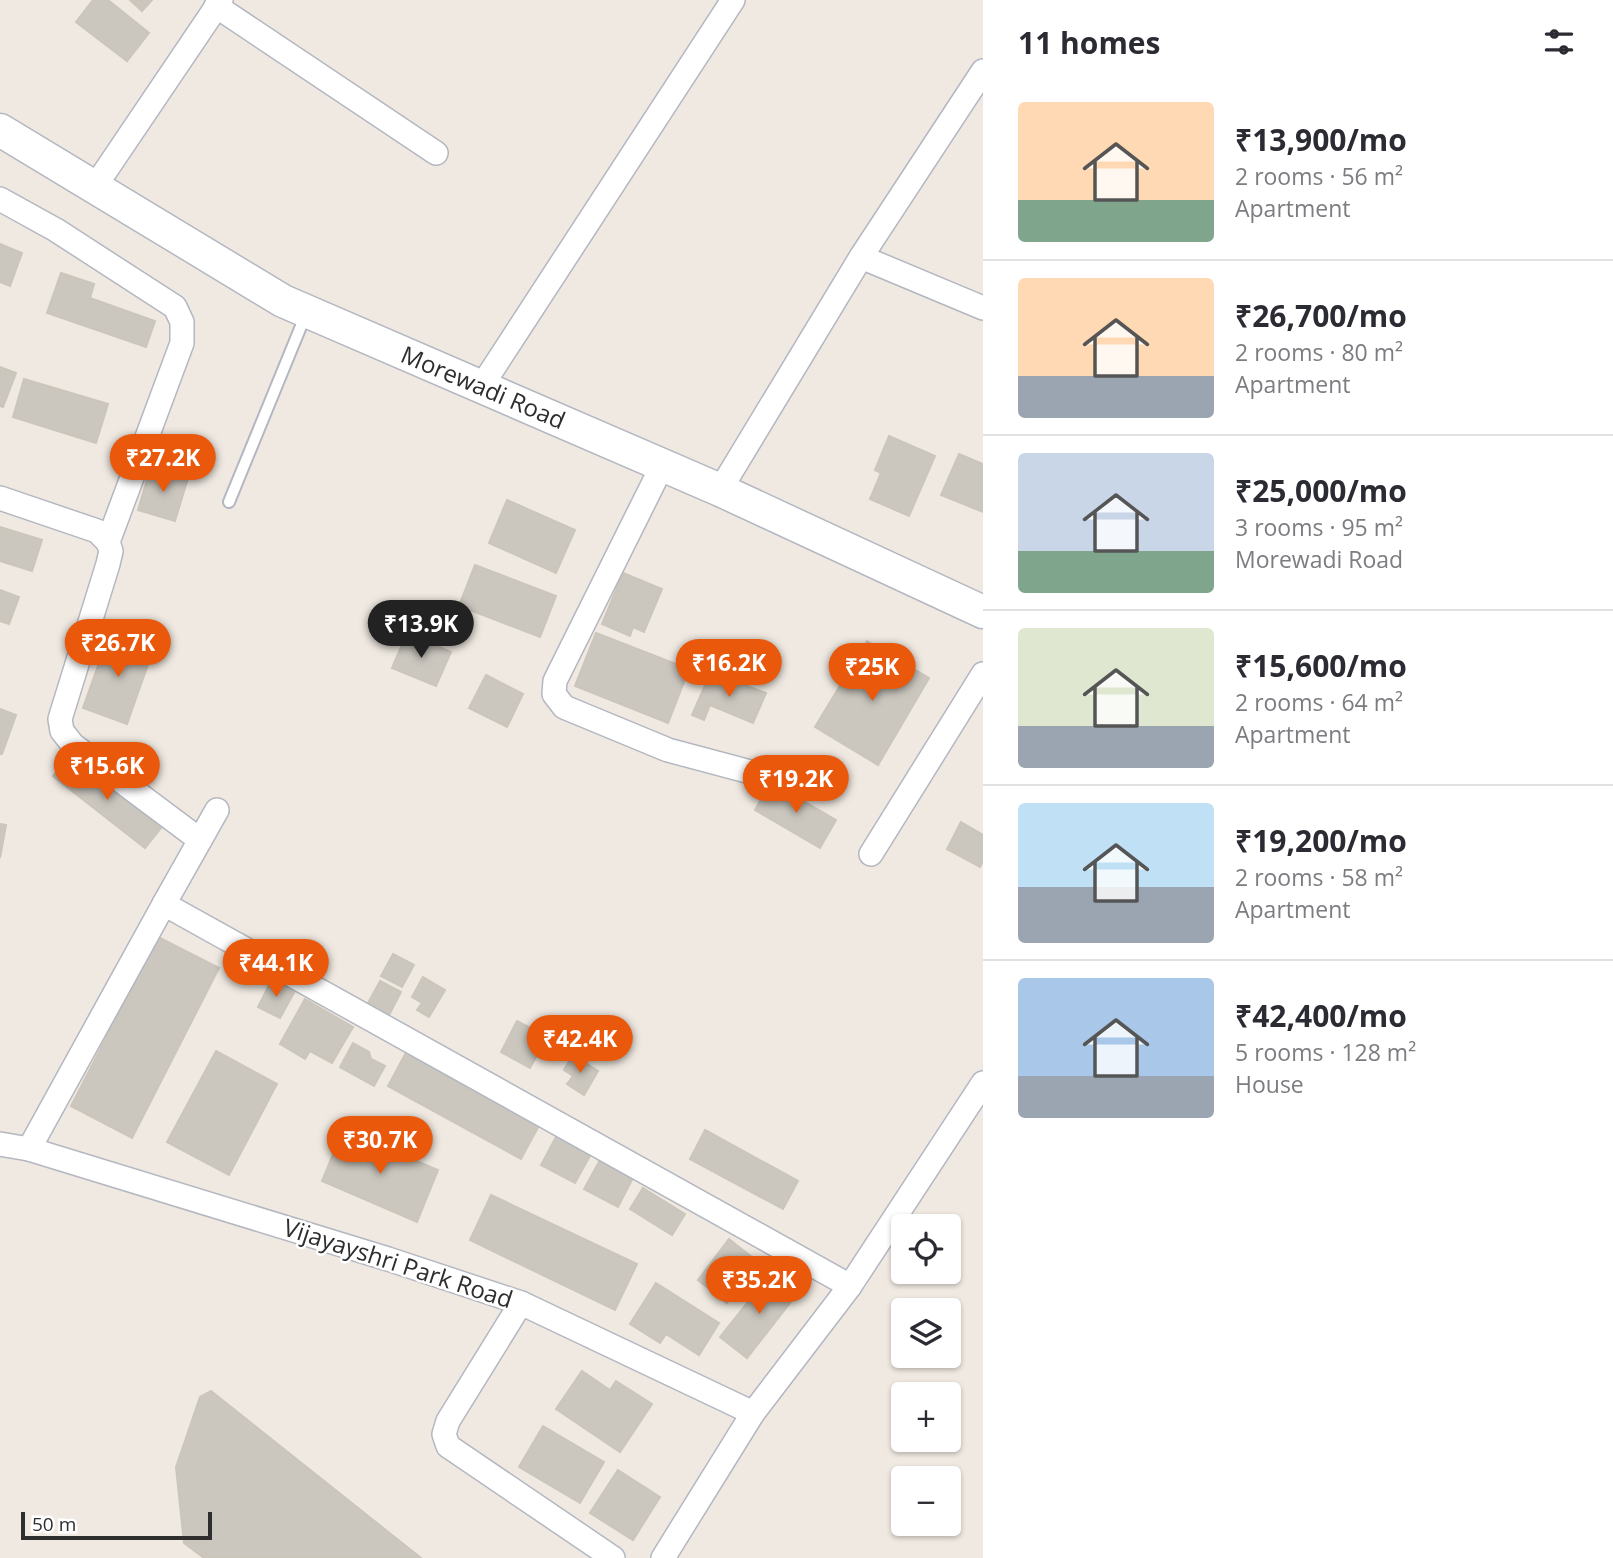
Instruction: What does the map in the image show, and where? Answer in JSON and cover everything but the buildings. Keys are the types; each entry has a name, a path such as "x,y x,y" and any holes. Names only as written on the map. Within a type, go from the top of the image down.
{"main road":[{"name":"Morewadi Road","path":"0,130 283,301 720,490 983,612"}],"street":[{"path":"481,387 733,0"},
{"path":"94,188 218,3 436,153"},
{"path":"720,490 861,257 983,71"},
{"path":"0,199 56,230 175,307 182,322 183,343 108,542"},
{"path":"861,257 983,309"},
{"path":"662,466 555,681 554,694 564,707 667,750 784,781"},
{"path":"0,498 97,531 108,542 111,551 108,564 60,719 62,731 74,745 201,839"},
{"path":"871,854 983,674"},
{"path":"29,1149 217,810"},
{"path":"164,904 850,1286"},
{"path":"663,1558 753,1413 850,1286 983,1083"},
{"name":"Vijayayshri Park Road","path":"0,1144 29,1149 388,1259 521,1303 753,1413"},
{"path":"521,1303 448,1421 444,1434 448,1446 613,1558"}],"lane":[{"path":"229,502 307,312"}]}
